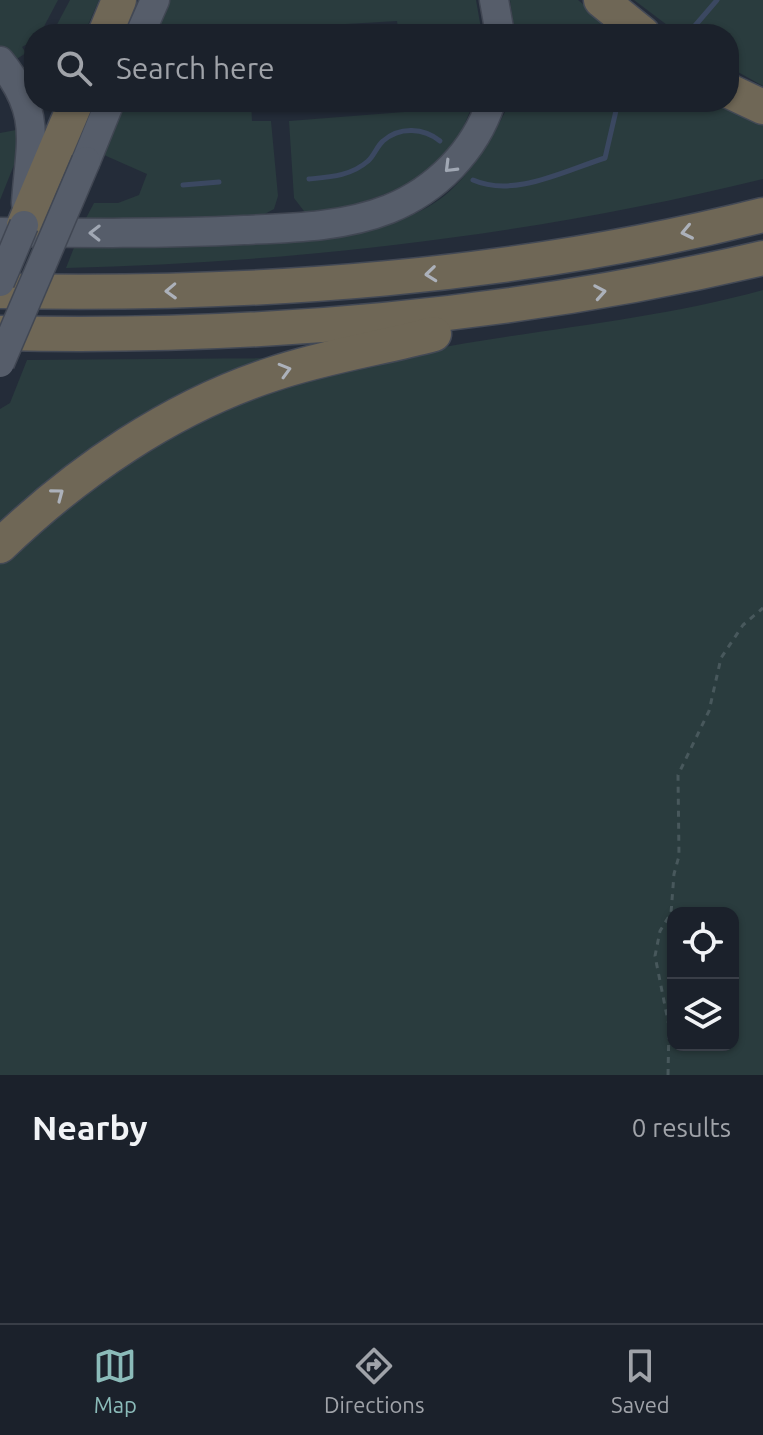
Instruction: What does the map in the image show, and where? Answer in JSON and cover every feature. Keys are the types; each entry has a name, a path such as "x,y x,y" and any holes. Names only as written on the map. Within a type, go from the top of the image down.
{"highway":[{"path":"109,24 119,0"},
{"path":"601,0 631,24"},
{"path":"739,96 763,107"},
{"path":"12,228 42,160 70,112"},
{"path":"0,291 247,289 407,277 542,260 763,215"},
{"path":"0,333 133,334 281,329 523,305 642,285 763,258"},
{"path":"0,546 39,508 83,475 125,446 220,394 272,374 426,336 523,305"}],"main road":[{"path":"144,24 155,0"},
{"path":"494,0 498,24"},
{"path":"0,61 24,97"},
{"path":"29,112 42,160"},
{"path":"0,363 106,112"},
{"path":"0,282 12,228 229,231 330,224 367,216 412,198 447,171 473,140 486,112"}],"path":[{"path":"668,1075 669,1026 655,956 660,931 671,913 674,874 679,856 678,775 709,711 721,658 743,625 763,608"}],"shaded area":[{"path":"0,0 58,0 45,24 24,24 24,54 15,60 0,46"},
{"path":"70,0 99,0 88,24 57,24"},
{"path":"170,0 476,0 480,24 397,24 397,21 159,24"},
{"path":"510,0 578,0 607,24 514,24"},
{"path":"634,0 763,0 763,86 739,73 739,24 666,24"},
{"path":"739,111 763,121 763,179 591,216 417,242 242,259 66,268 75,245 274,243 378,227 421,211 453,188 492,137 505,112"},
{"path":"122,112 252,112 252,121 271,121 278,196 274,209 261,216 85,220 94,203 118,203 139,195 147,174 104,155"},
{"path":"404,112 470,112 455,142 426,172 369,200 307,215 294,198 289,121"},
{"path":"16,130 16,160 0,200 0,133"},
{"path":"763,290 763,1075 0,1075 0,564 124,467 190,426 271,389 440,348 656,314"},
{"path":"288,358 0,535 0,409 10,403 27,360"}],"waterway":[{"path":"696,24 717,0"},
{"path":"473,180 489,185 522,184 605,158 616,112"},
{"path":"309,179 355,170 370,159 383,141 397,133 419,131 440,141"},
{"path":"183,185 219,182"}]}
